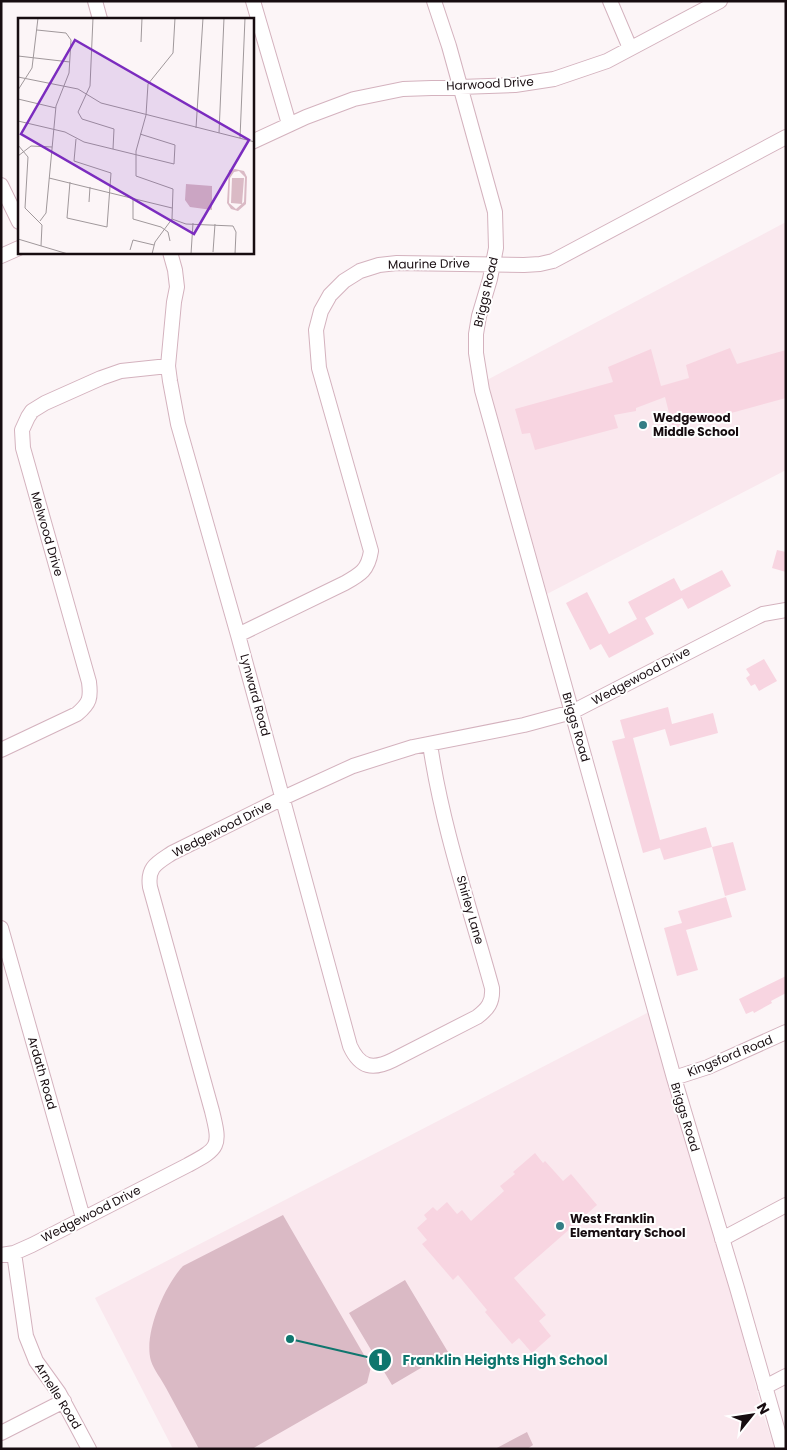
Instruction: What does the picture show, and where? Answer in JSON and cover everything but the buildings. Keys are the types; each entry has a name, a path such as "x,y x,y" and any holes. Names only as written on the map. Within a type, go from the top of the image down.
{"street":[{"path":"95,1 100,18"},
{"path":"252,1 289,124"},
{"name":"Briggs Road","path":"434,1 449,46 495,212 496,248 476,334 476,353 482,390 674,1078 783,1449"},
{"path":"610,1 630,48"},
{"name":"Harwood Drive","path":"254,141 289,124 354,99 403,89 515,85 554,79 607,61 720,1"},
{"name":"Maurine Drive","path":"238,635 345,583 359,575 369,563 371,551 319,368 316,330 321,311 330,295 344,281 360,270 378,265 397,263 540,264 553,260 786,137"},
{"path":"1,185 18,220"},
{"path":"1,256 18,248"},
{"name":"Lynward Road","path":"171,254 177,286 168,366 178,424 353,1053 366,1065 380,1065 428,1042"},
{"name":"Melwood Drive","path":"1,750 77,714 86,705 90,694 89,682 23,448 24,424 32,411 45,403 101,378 121,371 168,366"},
{"name":"Wedgewood Drive","path":"8,1254 188,1165 209,1153 215,1147 217,1139 214,1121 168,957 149,879 151,871 156,864 172,853 353,766 413,747 524,725 572,712 763,614 786,610"},
{"name":"Shirley Lane","path":"428,1042 486,1011 492,995 440,803 430,744"},
{"name":"Ardath Road","path":"2,933 83,1218"},
{"name":"Kingsford Road","path":"674,1078 708,1067 786,1032"},
{"path":"722,1239 786,1205"},
{"name":"Arnelle Road","path":"8,1254 26,1336 36,1362 64,1402 89,1449"},
{"path":"765,1387 786,1376"},
{"path":"1,1433 64,1402"}],"shaded area":[{"name":"Wedgewood Middle School","path":"786,222 786,470 547,594 487,380"},
{"path":"649,1012 738,1317 763,1414 775,1449 173,1449 95,1298"},
{"path":"283,1215 371,1367 367,1383 252,1449 199,1449 151,1361 149,1350 150,1337 157,1310 169,1285 183,1266"},
{"path":"405,1280 448,1352 392,1385 349,1313"},
{"path":"527,1432 533,1445 527,1449 495,1449"}],"place":[{"name":"Wedgewood Middle School","path":"643,425"},
{"name":"West Franklin Elementary School","path":"560,1226"},
{"name":"Franklin Heights High School","path":"290,1339"}]}
